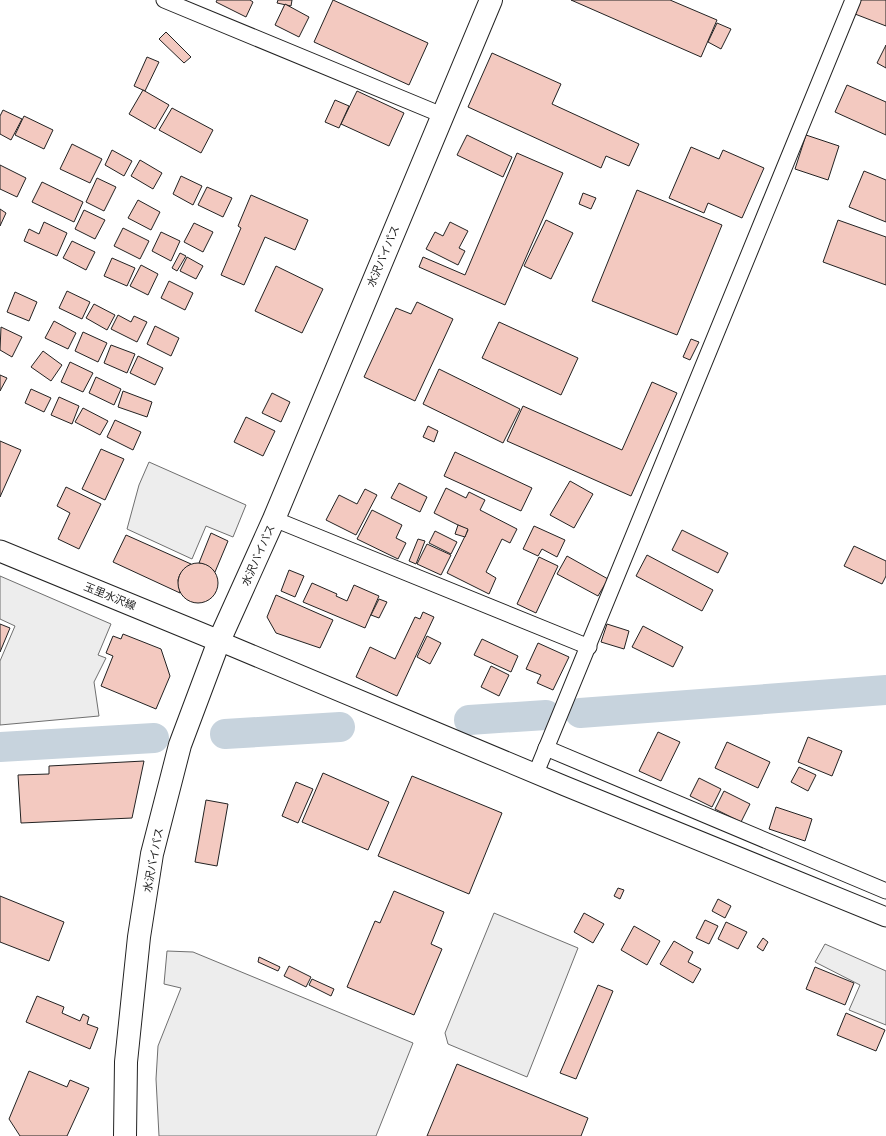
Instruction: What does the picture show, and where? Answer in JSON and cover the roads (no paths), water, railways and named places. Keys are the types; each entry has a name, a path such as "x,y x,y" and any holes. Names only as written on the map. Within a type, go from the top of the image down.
{"highway":[{"name":"水沢バイパス","path":"126,1136 126,1062 139,937 152,854 180,745 219,641 274,519 442,114 491,0"}],"main road":[{"name":"玉里水沢線","path":"0,551 219,641"}],"street":[{"path":"164,0 442,114"},
{"path":"536,773 589,647 853,0"},
{"path":"274,519 589,647"},
{"path":"219,641 565,786 886,917"},
{"path":"546,748 886,891"}],"waterway":[{"path":"580,713 886,690"},
{"path":"469,720 546,715"},
{"path":"225,734 340,727"},
{"path":"0,747 154,738"}]}
